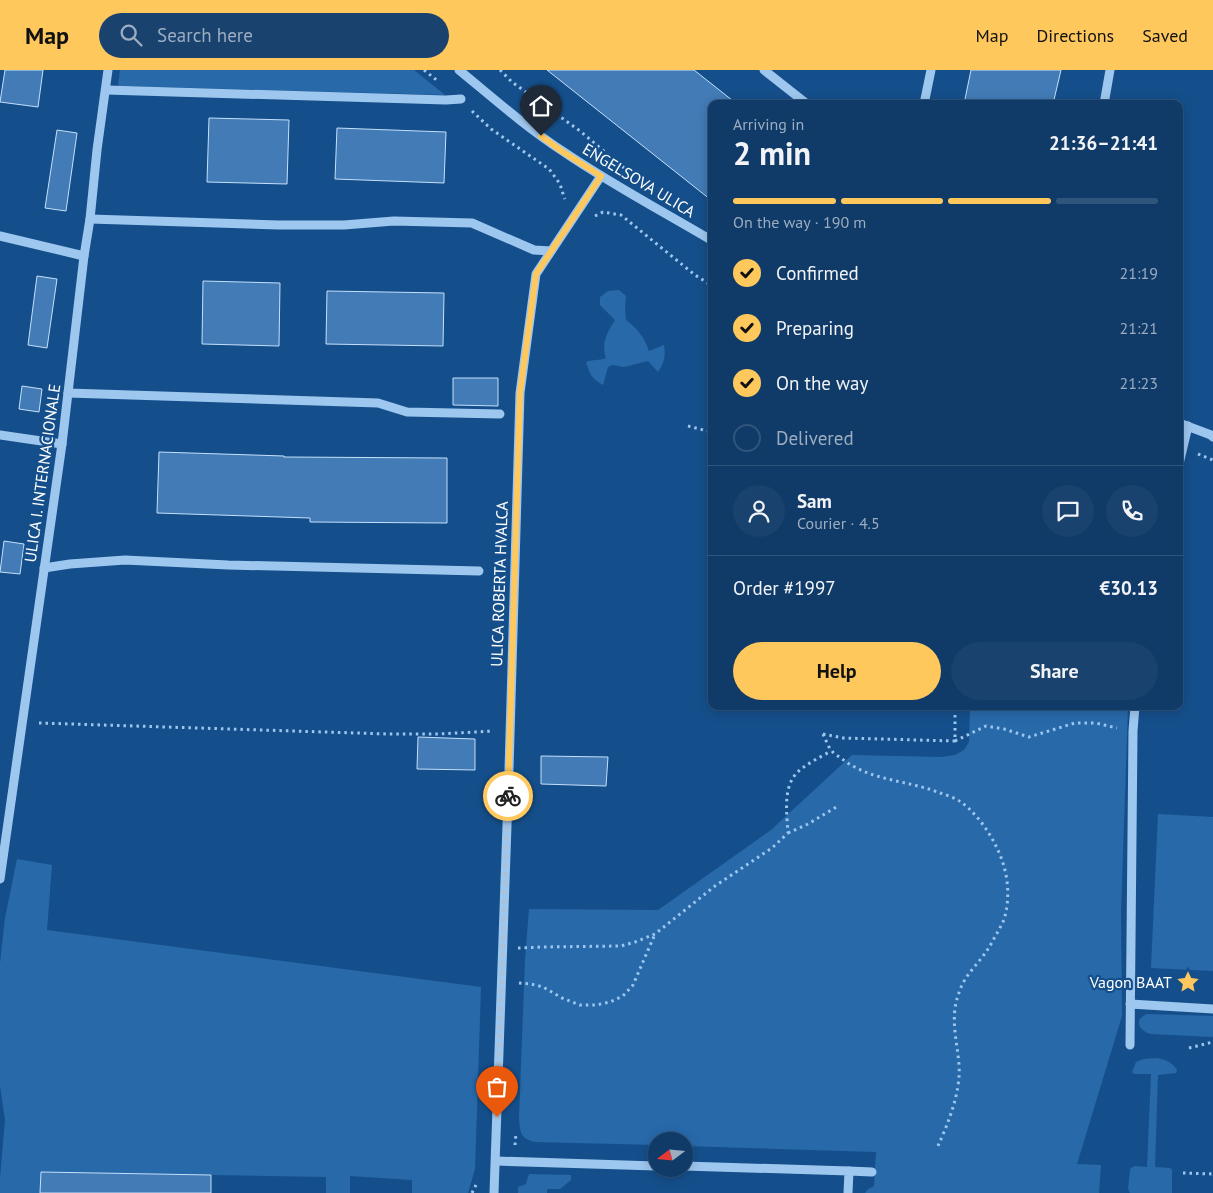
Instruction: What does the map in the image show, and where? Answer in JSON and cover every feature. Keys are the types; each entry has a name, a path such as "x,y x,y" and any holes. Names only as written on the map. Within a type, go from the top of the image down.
{"street":[{"name":"ULICA I. INTERNACIONALE","path":"0,879 62,444 108,70"},
{"name":"ENGELSOVA ULICA","path":"459,70 563,152 708,238"},
{"path":"764,70 802,100"},
{"path":"925,100 932,70"},
{"path":"1105,100 1110,70"},
{"path":"106,90 461,99"},
{"name":"ULICA ROBERTA HVALCA","path":"494,1193 520,393 536,274 601,176"},
{"path":"90,219 279,225 344,225 394,222 472,223 534,250 551,251"},
{"path":"0,236 84,256"},
{"path":"68,394 378,402 407,412 500,414"},
{"path":"1183,424 1212,436"},
{"path":"1183,447 1188,426"},
{"path":"0,435 62,444"},
{"path":"44,568 125,560 228,565 479,571"},
{"path":"1130,1045 1135,710"},
{"path":"1130,1004 1213,1009"},
{"path":"496,1160 648,1166"},
{"path":"693,1166 872,1172"},
{"path":"848,1193 849,1171"}],"path":[{"path":"424,70 461,99 490,129 549,169 560,184 564,197"},
{"path":"500,70 512,82 580,131 631,173"},
{"path":"592,217 603,212 621,215 708,284"},
{"path":"688,426 708,431"},
{"path":"955,710 955,740"},
{"path":"22,722 388,734 493,731"},
{"path":"937,1148 953,1105 958,1082 959,1066 954,1026 955,1007 960,989 972,968 987,950 1005,918 1009,896 1006,876 999,852 988,832 974,814 960,802 929,788 886,779 848,764 832,751 823,734 843,738 955,740 986,726 1004,729 1029,737 1075,723 1096,723 1133,731"},
{"path":"788,833 787,791 795,775 832,751"},
{"path":"503,948 621,946 656,934 715,886 772,848 788,833 808,824 838,806"},
{"path":"502,982 544,987 562,998 580,1004 596,1006 610,1002 623,996 633,985 656,934"},
{"path":"1190,1048 1213,1042"},
{"path":"1183,1173 1213,1174"},
{"path":"472,1193 476,1185"}],"shaded area":[{"path":"120,70 414,70 445,95 118,86"},
{"path":"619,290 626,296 626,320 640,334 649,351 664,345 665,356 658,372 648,361 624,367 612,365 608,367 603,385 592,375 586,362 606,358 604,348 607,334 615,320 600,305 600,297 608,291"},
{"path":"970,710 1128,710 1121,912 1122,1016 1077,1164 1101,1165 1099,1193 865,1193 874,1186 876,1152 693,1146 693,1132 648,1132 648,1145 536,1142 524,1137 519,1117 525,960 529,909 658,910 771,830 852,755 942,757 955,755 964,750 969,742"},
{"path":"1158,814 1213,817 1213,971 1151,968"},
{"path":"17,859 52,865 47,930 481,987 475,1169 468,1193 412,1193 412,1180 350,1176 350,1193 326,1193 326,1177 42,1172 40,1193 0,1193 5,1120 0,1086 0,963 5,918"},
{"path":"1147,1014 1213,1016 1213,1037 1147,1033 1141,1028 1139,1022"},
{"path":"1157,1058 1173,1065 1177,1070 1176,1073 1158,1075 1155,1167 1170,1168 1172,1170 1172,1193 1130,1193 1128,1189 1130,1169 1134,1166 1147,1167 1151,1074 1134,1074 1132,1072 1136,1062"},
{"path":"529,1174 571,1175 571,1180 560,1189 547,1189 547,1193 518,1193 518,1187 526,1184"}],"building":[{"path":"5,70 43,70 38,107 0,102"},
{"path":"547,70 694,70 732,100 708,100 708,198"},
{"path":"971,70 1061,70 1054,100 965,100"},
{"path":"209,118 289,120 287,184 207,182"},
{"path":"337,128 446,132 444,183 335,179"},
{"path":"57,130 77,133 66,211 45,208"},
{"path":"37,276 57,279 47,348 28,345"},
{"path":"203,281 280,283 279,346 202,344"},
{"path":"327,291 444,293 443,346 326,344"},
{"path":"453,378 498,378 498,406 453,405"},
{"path":"22,386 42,389 39,412 19,409"},
{"path":"159,452 284,457 447,458 447,523 310,522 310,518 157,513"},
{"path":"4,541 24,544 20,574 0,572"},
{"path":"418,737 475,739 475,770 417,769"},
{"path":"541,756 608,757 606,786 541,784"},
{"path":"41,1172 211,1175 211,1193 40,1193"}],"way so far":[{"path":"497,1117 508,796"}],"place":[{"name":"Vagon BAAT","path":"1188,982"}],"route":[{"path":"508,796 520,393 536,274 601,176 541,136"}]}
